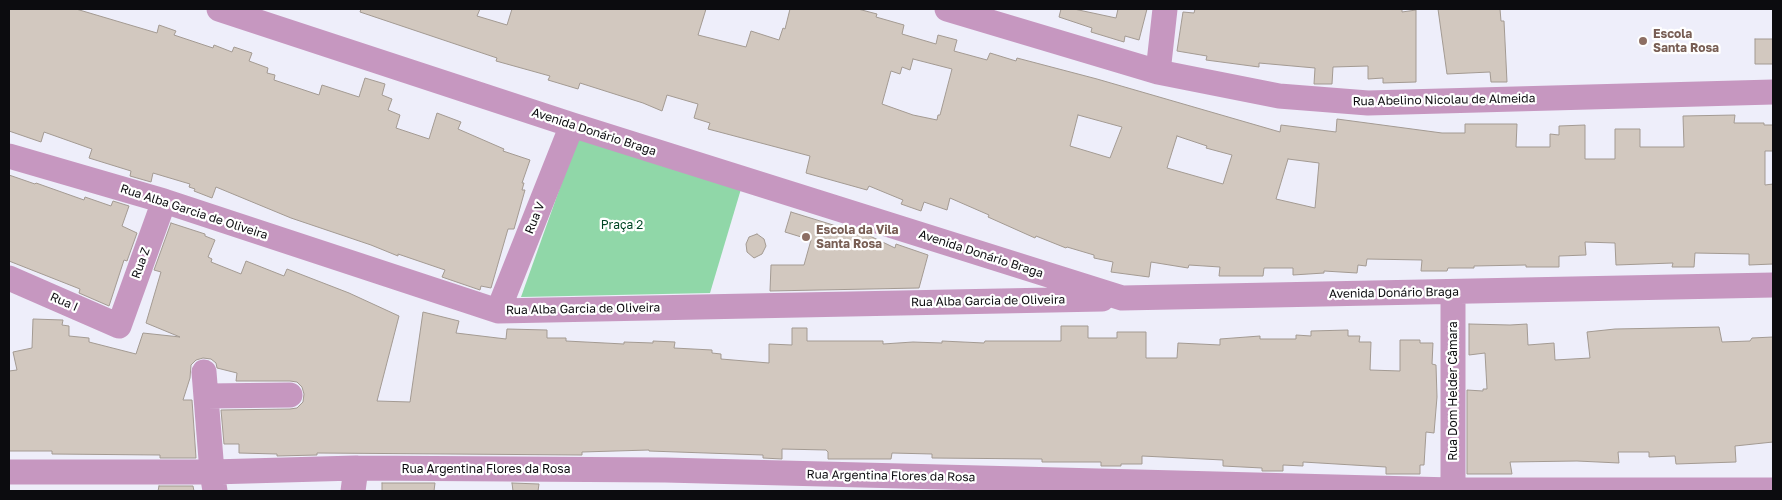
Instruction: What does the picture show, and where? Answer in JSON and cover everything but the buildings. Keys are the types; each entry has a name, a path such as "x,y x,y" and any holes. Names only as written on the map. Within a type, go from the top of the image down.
{"street":[{"name":"Avenida Donário Braga","path":"219,9 268,16 572,125 1122,298 1773,285"},
{"name":"Rua Abelino Nicolau de Almeida","path":"948,9 1158,72 1279,96 1368,103 1773,92"},
{"path":"1158,72 1165,9"},
{"name":"Rua V","path":"498,311 572,125"},
{"name":"Rua Alba Garcia de Oliveira","path":"9,156 164,201 498,311 1122,298"},
{"name":"Rua Z","path":"118,326 164,201"},
{"name":"Rua I","path":"9,278 118,326"},
{"name":"Rua Dom Helder Câmara","path":"1453,292 1453,490"},
{"path":"214,482 206,384 290,395"},
{"name":"Rua Argentina Flores da Rosa","path":"9,472 79,482 547,480 1453,490 1773,490"}],"green space":[{"name":"Praça 2","path":"578,137 741,189 710,293 521,297"}],"place":[{"name":"Escola Santa Rosa","path":"1643,41"},
{"name":"Escola da Vila Santa Rosa","path":"806,237"}]}
